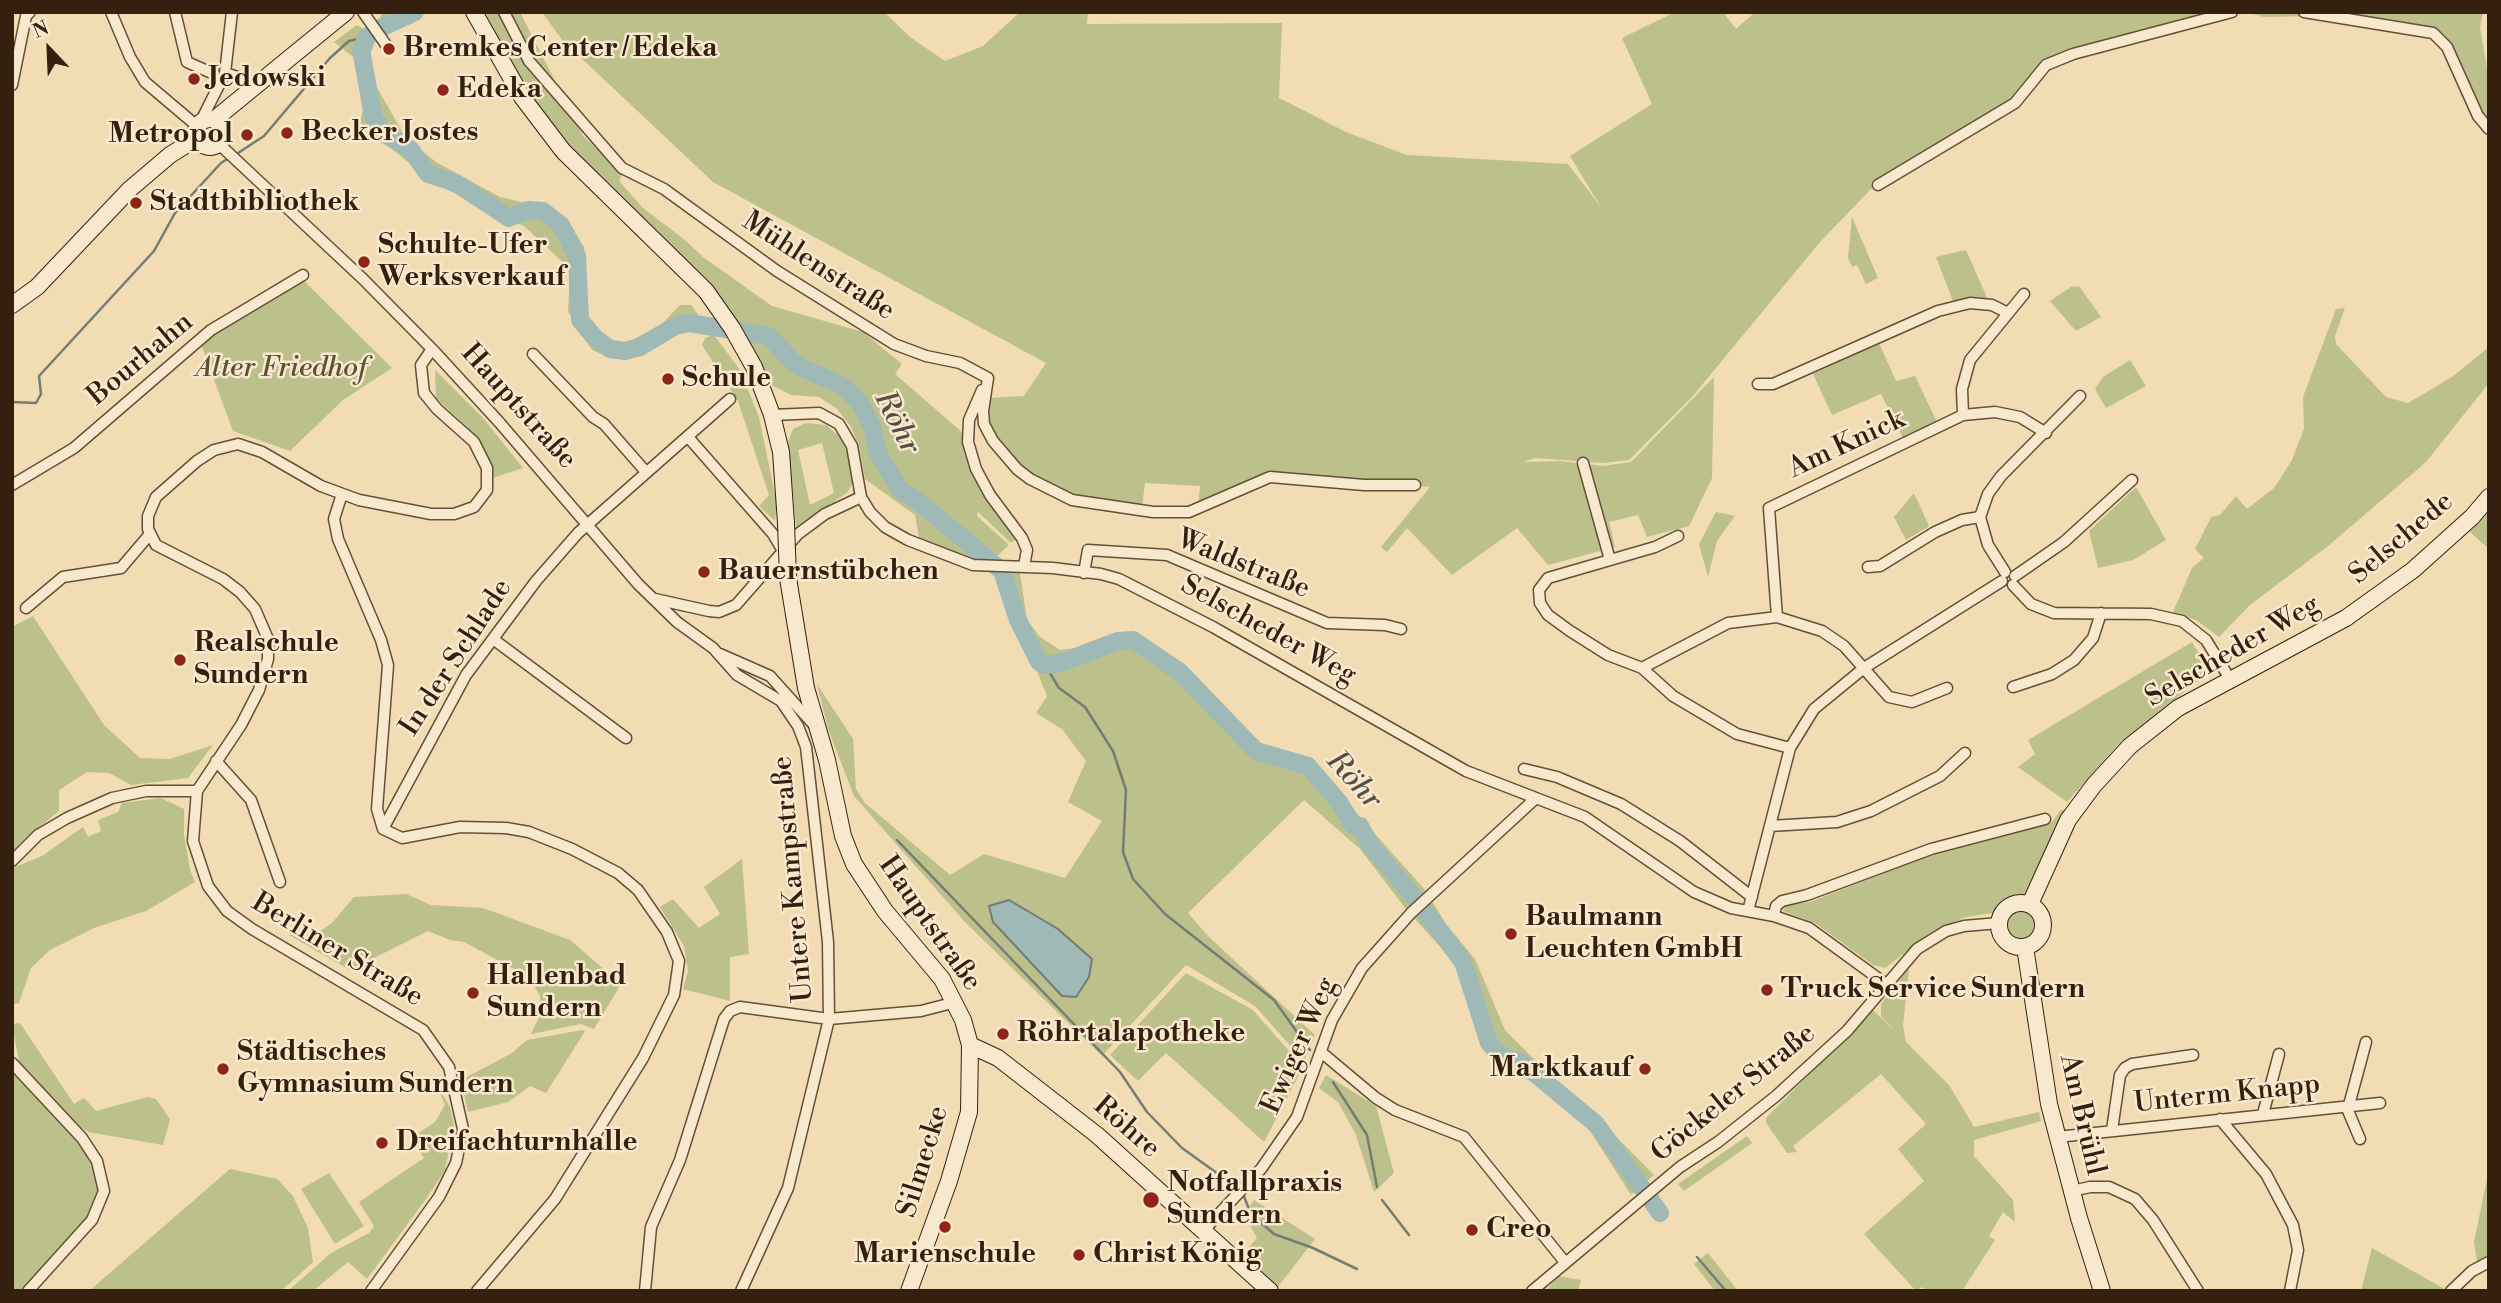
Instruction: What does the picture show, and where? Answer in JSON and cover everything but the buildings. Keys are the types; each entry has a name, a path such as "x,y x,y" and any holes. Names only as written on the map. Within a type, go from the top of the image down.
{"main road":[{"path":"12,305 37,287 130,189 203,126 346,12"},
{"name":"Hauptstraße","path":"474,12 522,97 563,151 706,291 746,354 772,415 781,452 788,578 806,688 843,836 854,864 886,911 942,979 956,1002 970,1045"},
{"path":"203,126 225,130 222,147 206,146 203,126"},
{"name":"Selschede","path":"2346,618 2413,570 2472,517 2489,497"},
{"name":"Selscheder Weg","path":"2030,904 2068,820 2094,785 2154,726 2178,708 2346,618"},
{"path":"2030,904 2041,914 2044,926 2036,941 2025,947 2016,947 2004,939 1999,923 2009,907 2030,904"},
{"name":"Am Brühl","path":"2025,947 2044,1084 2102,1291"},
{"name":"Röhre","path":"970,1045 998,1058 1097,1135 1270,1291"},
{"name":"Silmecke","path":"909,1291 949,1181 969,1112 970,1045"}],"street":[{"path":"111,12 130,57 145,82 203,126 219,74 232,12"},
{"path":"175,12 187,62 219,74 259,84"},
{"name":"Mühlenstraße","path":"504,12 529,61 622,168 664,189 777,271 894,344 926,356 960,363 988,378"},
{"path":"1878,185 2015,103 2046,65 2073,54 2231,12"},
{"path":"2304,12 2433,33 2447,47 2478,116 2489,129"},
{"path":"12,85 24,13"},
{"path":"366,17 389,50"},
{"name":"Hauptstraße","path":"222,147 363,279 432,349 654,599"},
{"name":"Bourhahn","path":"12,485 74,448 211,330 303,275"},
{"path":"1963,415 1962,389 1970,360 2024,294"},
{"path":"1758,384 1773,384 1938,311 1969,303 1992,305 2008,313"},
{"path":"12,861 38,835 67,818 112,798 146,791 197,791 241,725 263,682 269,652 266,632 255,609 240,592 223,579 164,551 150,534 148,516 156,497 197,461 231,444 253,447 321,486 342,494 431,514 462,512 483,500 488,479 480,450 430,402 422,388 421,365 432,349"},
{"path":"533,354 593,417 604,424 646,472"},
{"path":"988,378 983,411 984,424 993,441 1024,474 1072,500 1153,512 1189,512 1270,477 1364,485 1415,485"},
{"path":"988,378 969,420 968,442 976,469 990,495 1022,538 1027,550 1018,566"},
{"path":"2080,396 2001,476 1988,494 1980,517 1988,545 2024,598 2054,614 2160,615 2182,621 2206,640 2230,679"},
{"name":"In der Schlade","path":"383,829 447,706 536,581 587,525 730,399"},
{"name":"Am Knick","path":"1777,617 1769,509 1963,415 1995,412 2020,417 2046,433"},
{"name":"Selscheder Weg","path":"772,415 819,413 839,424 852,446 861,497 876,520 895,534 961,563 1018,566 1119,579 1213,627 1466,771 1585,817 1694,892 1715,902 1774,916 1822,936 1886,984"},
{"path":"688,437 773,534 783,551"},
{"path":"1583,463 1610,560"},
{"path":"1748,911 1790,748 1814,709 1864,668 2064,542 2132,480"},
{"path":"342,494 334,519 338,539 381,640 388,665 377,809 383,829 402,838 460,827 483,827 523,830 549,839 587,856 630,882 663,924 678,956 679,977 674,995 643,1059 555,1199 477,1291"},
{"path":"654,599 709,611 736,606 812,522 861,497"},
{"path":"1868,567 1880,566 1935,532 1962,520 1980,517"},
{"path":"26,608 63,577 121,568 150,534"},
{"path":"1678,536 1655,547 1548,578 1539,590 1540,603 1548,615 1570,631 1608,655 1642,668 1673,696 1737,734 1790,748"},
{"name":"Waldstraße","path":"1084,573 1088,550 1167,555 1326,623 1385,625 1401,629"},
{"name":"Untere Kampstraße","path":"654,599 677,622 718,653 737,675 773,695 787,707 806,747 828,942 829,1019 788,1188 740,1291"},
{"path":"2013,687 2060,670 2074,660 2093,638 2101,613"},
{"path":"1642,668 1728,624 1777,617 1822,631 1844,646 1889,697 1912,702 1947,688"},
{"path":"493,639 626,738"},
{"path":"718,653 770,677 818,731"},
{"path":"1770,826 1825,823 1871,811 1940,776 1965,753"},
{"path":"216,761 251,800 280,882"},
{"path":"1524,769 1557,777 1621,804 1680,841 1752,897"},
{"name":"Berliner Straße","path":"197,791 192,831 195,853 208,886 227,911 423,1030 449,1067 463,1129 456,1163 439,1197 371,1291"},
{"name":"Ewiger Weg","path":"1202,1232 1242,1191 1297,1116 1341,1000 1376,951 1411,913 1536,798"},
{"path":"1774,916 1776,906 1782,901 1807,895 1931,849 2045,819"},
{"name":"Göckeler Straße","path":"1532,1291 1564,1261 1653,1188 1776,1096 1840,1038 1917,949 1931,939 1964,926 1999,923"},
{"path":"645,1291 651,1227 680,1160 726,1015 740,1007 829,1019 921,1011 956,1002"},
{"path":"2347,1106 2367,1042"},
{"path":"1321,1052 1376,1098 1395,1110 1464,1138 1564,1261"},
{"path":"2263,1114 2279,1054"},
{"name":"Unterm Knapp","path":"2112,1130 2120,1075 2125,1068 2132,1064 2193,1055"},
{"path":"12,1063 82,1138 97,1161 104,1191 92,1220 28,1291"},
{"name":"Unterm Knapp","path":"2057,1137 2380,1102"},
{"name":"Unterm Knapp","path":"2347,1106 2360,1139"},
{"path":"2220,1119 2252,1155 2293,1225 2298,1250 2290,1291"},
{"path":"2072,1191 2109,1187 2135,1199 2148,1213 2197,1291"},
{"path":"2451,1291 2472,1271 2489,1262"}],"green space":[{"path":"382,12 427,12 389,33 379,21"},
{"path":"485,12 520,12 583,136 623,173 619,181 643,208 703,257 772,306 863,332 902,364 895,374 963,433 974,472 1019,537 1011,543 978,512 977,516 1009,545 996,557 966,557 919,538 915,515 865,479 859,445 850,425 836,408 819,397 791,395 773,386 741,325 710,286 556,132 513,70"},
{"path":"542,12 884,12 910,37 945,61 983,46 1020,12 1088,12 1087,24 1282,23 1279,98 1346,132 1407,155 1568,164 1601,207 1570,156 1652,104 1622,38 1675,12 1723,12 1736,29 1755,12 2211,12 2071,51 2012,100 1874,186 1820,242 1692,397 1629,460 1603,463 1535,458 1524,462 1559,461 1603,466 1631,462 1714,377 1712,478 1689,526 1647,537 1638,515 1609,522 1615,547 1548,565 1517,528 1452,575 1407,528 1387,552 1381,547 1430,487 1272,474 1198,506 1200,486 1145,483 1142,507 1076,498 1018,467 994,436 987,413 990,398 1024,396 1046,363 713,182 562,40"},
{"path":"2246,12 2483,12 2480,27 2489,80 2489,124 2436,31 2313,16 2264,17"},
{"path":"357,25 364,29 374,44 369,59 369,73 405,137 436,162 500,197 551,209 573,229 584,247 583,308 590,327 604,341 624,344 661,325 680,305 691,305 704,323 673,324 631,356 610,358 592,350 568,312 570,269 524,226 435,184 360,123 367,89 363,75 356,59 334,42"},
{"path":"1852,217 1878,278 1866,284 1857,265 1852,267 1848,258"},
{"path":"1966,250 1989,302 1969,299 1953,301 1936,257"},
{"name":"Alter Friedhof","path":"301,278 392,368 343,400 290,451 233,431 201,344"},
{"path":"2079,286 2101,317 2076,331 2050,301 2071,287"},
{"path":"2345,308 2335,336 2336,344 2386,397 2408,403 2452,377 2489,347 2489,383 2426,462 2328,546 2250,605 2219,637 2196,620 2173,612 2192,568 2204,558 2195,549 2211,517 2220,515 2236,496 2247,509 2274,488 2292,460 2304,429 2303,397 2336,309"},
{"path":"714,335 740,370 759,417 777,504 775,521 759,506 769,495 738,401 702,345 705,338"},
{"path":"1879,343 1896,381 1915,376 1937,422 1903,438 1881,394 1832,415 1813,374"},
{"path":"2130,360 2146,386 2106,408 2095,389 2103,377"},
{"path":"435,370 483,418 523,468 493,478 487,457 467,427 436,398"},
{"path":"806,423 826,425 840,437 849,456 853,483 847,493 796,527 788,442 793,429","holes":["822,443 834,493 810,505 798,450"]},
{"path":"2136,487 2166,540 2133,560 2098,568 2089,531"},
{"path":"1914,493 1929,526 1906,540 1894,517"},
{"path":"2489,510 2489,549 2470,532"},
{"path":"1716,512 1735,516 1717,541 1708,577 1699,544"},
{"path":"998,573 1020,573 1027,620 1040,637 1060,650 1129,642 1186,665 1185,673 1258,746 1309,760 1426,891 1446,924 1475,959 1505,1030 1553,1078 1574,1094 1654,1175 1631,1195 1587,1126 1558,1094 1501,1067 1484,1045 1454,962 1406,909 1360,849 1304,800 1188,913 1209,937 1315,1035 1304,1061 1255,1006 1186,965 1102,1056 964,921 854,796 828,729 817,684 853,739 856,789 865,803 950,875 984,854 1065,878 1102,821 1068,802 1086,761 1062,729 1036,713 1047,696"},
{"path":"33,616 104,725 140,758 170,759 213,745 188,778 131,785 109,773 87,772 59,790 59,811 24,839 12,853 12,627"},
{"path":"2192,642 2204,662 2200,679 2118,745 2067,802 2018,767 2035,754 2028,740"},
{"path":"161,798 184,809 184,835 190,870 195,882 146,911 94,928 50,950 31,968 19,1003 12,1005 12,871 15,867 42,856 83,827 88,837 101,831 98,820 118,812 122,803"},
{"path":"2061,810 2066,810 2023,897 1998,912 1966,917 1935,930 1885,968 1873,965 1815,923 1783,911 1786,905 1810,902 1920,859 2051,823"},
{"path":"742,859 749,954 730,957 730,1001 683,989 688,971 684,946 660,907 673,899 699,928 720,914 704,887"},
{"path":"406,894 431,905 483,908 570,940 621,984 594,1029 581,1024 531,1034 541,1013 540,996 529,977 464,942 450,940 428,931 350,970 289,935 316,934 332,923 354,897"},
{"path":"2021,912 2030,916 2034,925 2030,934 2021,938 2012,934 2008,925 2012,916"},
{"path":"1909,968 1903,1026 1906,1042 1949,1085 1974,1127 2039,1112 2041,1121 1974,1140 1974,1156 2013,1200 2015,1222 2003,1212 1989,1236 1995,1240 1962,1291 1927,1291 1922,1287 1916,1291 1864,1234 1924,1181 1898,1149 1926,1124 1881,1074 1793,1146 1797,1152 1787,1153 1766,1123 1766,1118 1873,1010 1896,1032 1881,1016 1881,1004"},
{"path":"1186,973 1253,1010 1303,1067 1264,1142 1166,1053 1138,1081 1110,1055"},
{"path":"20,1023 74,1104 84,1098 96,1111 148,1097 156,1099 170,1119 163,1145 88,1132 75,1123 20,1066 12,1024"},
{"path":"585,1031 546,1093 530,1086 508,1102 468,1112 461,1080 512,1053 527,1040"},
{"path":"12,1070 71,1128 94,1162 102,1192 89,1220 23,1291 12,1291"},
{"path":"1326,1075 1376,1106 1394,1173 1374,1192 1356,1135 1338,1102 1319,1088"},
{"path":"436,1084 450,1107 454,1125 445,1170 426,1199 367,1279 348,1262 313,1291 288,1291 331,1253 369,1233 374,1226 359,1202 424,1158 411,1138 435,1122 445,1105"},
{"path":"1747,1136 1752,1143 1684,1191 1678,1184"},
{"path":"230,1169 277,1179 293,1196 308,1228 313,1262 281,1291 89,1291"},
{"path":"2489,1169 2489,1258 2477,1262 2474,1242"},
{"path":"329,1173 364,1226 335,1244 301,1189"},
{"path":"1254,1200 1315,1239 1277,1288 1241,1256 1257,1238 1244,1215"},
{"path":"2372,1248 2441,1287 2445,1289 2361,1291"},
{"path":"1708,1253 1738,1291 1715,1291 1694,1264"},
{"path":"1558,1276 1581,1280 1578,1291 1546,1291"}],"water":[{"path":"1009,900 1058,929 1092,959 1089,977 1076,997 1062,996 993,922 989,906"}],"waterway":[{"name":"Röhr","path":"415,12 376,30 367,37 361,50 373,116 383,133 410,149 428,174 456,183 509,218 528,210 543,211 561,225 577,256 580,320 595,338 610,349 625,351 640,347 675,326 689,323 769,336 796,365 843,386 860,403 872,427 878,453 900,490 919,502 1002,571 1018,620 1039,662 1045,665 1060,663 1118,641 1133,640 1180,672 1256,751 1308,766 1339,802 1353,825 1360,826 1370,845 1415,898"},
{"path":"235,155 264,136 330,58 349,41 367,37"},
{"path":"12,402 36,403 41,394 39,376 154,251 175,213 221,163 229,158"},
{"path":"1045,665 1059,688 1085,707 1113,751 1126,790 1123,852 1133,879 1165,914 1274,1000 1310,1050"},
{"path":"897,840 1120,1072 1147,1112 1182,1148 1239,1189"},
{"name":"Röhr","path":"1424,910 1463,962 1489,1043 1502,1057 1521,1062 1596,1124 1660,1213"},
{"path":"1333,1082 1367,1135 1377,1187"},
{"path":"1243,1194 1251,1214 1274,1234 1313,1248 1357,1269"},
{"path":"1382,1200 1409,1235"},
{"name":"Röhr","path":"1697,1257 1726,1291"}],"place":[{"name":"Bremkes Center / Edeka","path":"389,49"},
{"name":"Jedowski","path":"194,79"},
{"name":"Edeka","path":"443,90"},
{"name":"Becker Jostes","path":"287,133"},
{"name":"Metropol","path":"247,135"},
{"name":"Stadtbibliothek","path":"136,203"},
{"name":"Schulte-Ufer Werksverkauf","path":"364,262"},
{"name":"Schule","path":"668,379"},
{"name":"Bauernstübchen","path":"704,572"},
{"name":"Realschule Sundern","path":"180,660"},
{"name":"Baulmann Leuchten GmbH","path":"1511,934"},
{"name":"Truck Service Sundern","path":"1767,990"},
{"name":"Hallenbad Sundern","path":"473,993"},
{"name":"Röhrtalapotheke","path":"1003,1034"},
{"name":"Städtisches Gymnasium Sundern","path":"223,1069"},
{"name":"Marktkauf","path":"1645,1069"},
{"name":"Dreifachturnhalle","path":"382,1143"},
{"name":"Notfallpraxis Sundern","path":"1151,1200"},
{"name":"Marienschule","path":"945,1227"},
{"name":"Creo","path":"1472,1230"},
{"name":"Christ König","path":"1079,1255"}]}
